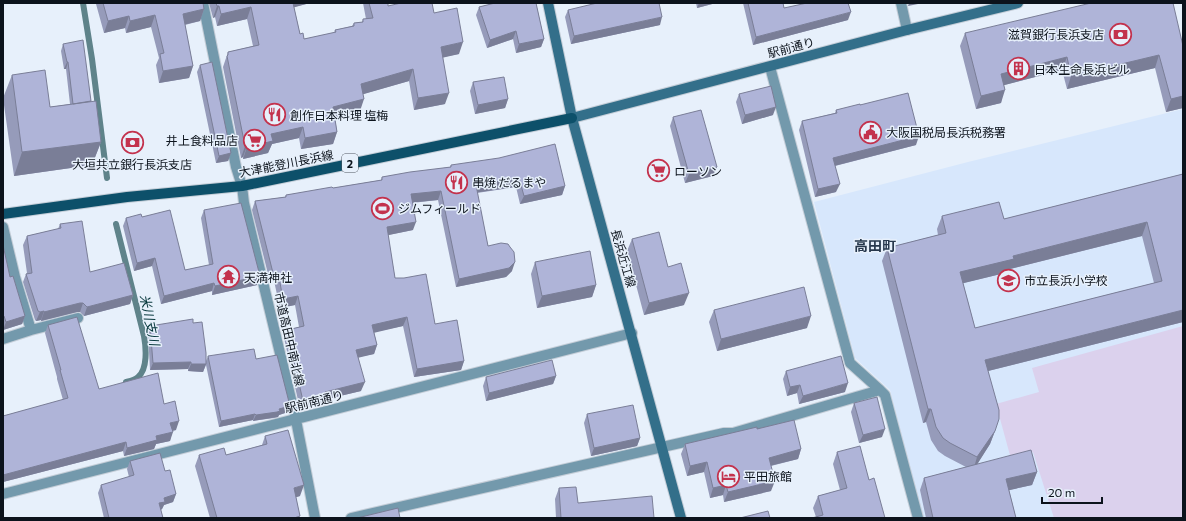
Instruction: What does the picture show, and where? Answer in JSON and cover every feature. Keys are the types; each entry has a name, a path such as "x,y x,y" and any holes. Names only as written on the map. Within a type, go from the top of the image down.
{"main road":[{"name":"長浜近江線","path":"548,3 572,118 632,333 681,518"},
{"name":"駅前通り","path":"572,118 907,30 1018,3"},
{"name":"大津能登川長浜線","path":"3,214 127,197 242,186 572,118"}],"street":[{"name":"市道高田中南北線","path":"203,3 236,166 242,186 244,203 296,420 315,518"},
{"path":"901,3 907,30"},
{"path":"770,67 850,363 885,395 918,518"},
{"path":"3,227 15,277 32,330"},
{"path":"3,338 78,318"},
{"name":"駅前南通り","path":"3,494 632,333"},
{"path":"351,518 724,433 733,433 880,390"}],"shaded area":[{"name":"市立長浜小学校","path":"1183,109 1183,518 923,518 890,390 855,358 814,202"},
{"path":"1183,326 1183,518 1054,518 1033,452 1011,459 996,404 1039,392 1032,368"}],"building":[{"path":"103,3 203,3 204,9 183,14 193,66 163,71 160,54 164,53 155,15 130,21 129,16 108,21"},
{"path":"216,3 293,3 300,34 303,33 304,39 336,32 335,30 354,26 354,23 363,22 363,19 373,18 369,3 388,3 388,6 401,3 432,3 434,13 457,8 463,42 441,47 449,93 418,98 413,69 361,84 364,99 333,107 337,132 305,138 303,127 271,134 273,141 247,147 245,146 227,56 228,52 259,45 251,7 221,14 219,6 217,6"},
{"path":"495,3 536,3 544,39 519,44 516,31 490,40 479,7"},
{"path":"597,3 659,3 662,17 574,36 568,10"},
{"path":"748,3 783,3 784,8 807,3 848,3 851,12 756,37"},
{"path":"1091,3 1173,3 1183,46 1183,96 1171,99 1159,55 1071,76 1067,57 1001,74 1005,90 981,96 965,33"},
{"path":"83,40 91,101 73,104 68,62 63,44"},
{"path":"212,62 231,153 219,156 200,65"},
{"path":"45,70 50,107 96,101 101,142 22,152 12,75"},
{"path":"504,77 508,99 478,105 473,82"},
{"path":"771,86 776,107 745,115 739,94"},
{"path":"908,93 919,136 833,158 840,184 818,189 802,121 837,113 836,110"},
{"path":"701,110 717,167 689,174 673,117"},
{"path":"555,144 565,186 524,196 519,178 476,185 488,246 501,243 508,244 514,252 515,262 509,268 459,279 441,191 411,194 416,222 387,227 395,278 426,274 435,324 457,320 464,361 417,369 407,317 372,325 377,345 356,350 365,382 325,392 325,395 303,401 287,330 304,326 298,296 283,299 278,272 273,273 255,201 286,197 286,195 332,187 382,180 382,177 410,172 451,167 451,165 499,158"},
{"path":"1183,174 1183,310 985,360 999,410 999,419 995,431 977,457 943,438 936,427 931,409 928,409 887,248 946,233 942,216 999,202 1004,219","holes":["1147,222 1162,281 975,328 960,272 1014,259 1013,256"]},
{"path":"241,203 260,276 215,286 214,283 164,296 155,258 137,263 126,218 141,214 142,217 170,210 185,270 213,264 204,210"},
{"path":"82,221 90,272 124,263 133,295 87,307 83,303 80,303 40,312 38,311 26,274 32,273 27,236 61,228 60,224"},
{"path":"659,232 668,267 681,263 689,293 649,303 632,239"},
{"path":"3,245 10,277 13,276 25,316 6,322 4,316 3,317"},
{"path":"590,251 596,285 542,296 535,262"},
{"path":"804,287 811,316 721,339 714,310"},
{"path":"77,317 99,389 158,373 164,404 175,401 179,421 170,423 173,432 156,436 157,440 127,448 126,442 3,475 3,416 68,398 48,325"},
{"path":"193,319 193,323 202,322 206,364 191,364 191,362 153,363 150,326"},
{"path":"254,349 256,359 277,355 290,406 279,409 280,411 277,412 255,414 221,421 208,356"},
{"path":"841,356 848,383 803,396 800,385 790,387 786,371"},
{"path":"552,360 556,376 489,393 486,377"},
{"path":"877,397 885,429 863,435 854,403"},
{"path":"633,405 640,438 594,448 587,414"},
{"path":"794,420 801,449 769,458 775,481 728,492 726,485 713,488 707,462 690,466 685,444"},
{"path":"288,430 304,485 294,488 300,516 294,518 217,518 199,455 224,448 226,455 267,444 265,436"},
{"path":"860,446 869,480 874,478 885,518 812,518 823,515 818,496 847,488 837,452"},
{"path":"1031,450 1037,472 1006,479 1016,518 933,518 924,478"},
{"path":"160,453 165,471 170,470 176,494 164,498 165,502 159,503 163,518 109,518 101,485 134,475 130,461"},
{"path":"576,487 578,503 652,496 654,518 561,518 559,488"},
{"path":"398,508 400,518 357,518"},
{"path":"768,511 770,518 740,518"}],"waterway":[{"name":"米川支川","path":"83,3 92,59 107,178"},
{"name":"米川支川","path":"116,224 144,336 146,358 143,369 138,377 126,382"}],"place":[{"name":"滋賀銀行長浜支店","path":"1120,34"},
{"name":"日本生命長浜ビル","path":"1018,69"},
{"name":"創作日本料理 塩梅","path":"274,115"},
{"name":"大阪国税局長浜税務署","path":"871,132"},
{"name":"井上食料品店","path":"254,140"},
{"name":"大垣共立銀行長浜支店","path":"132,143"},
{"name":"ローソン","path":"659,171"},
{"name":"串焼 だるまや","path":"456,182"},
{"name":"ジムフィールド","path":"383,208"},
{"name":"天満神社","path":"229,277"},
{"name":"市立長浜小学校","path":"1009,280"},
{"name":"平田旅館","path":"728,476"}],"district":[{"name":"高田町","path":"875,245"}]}
